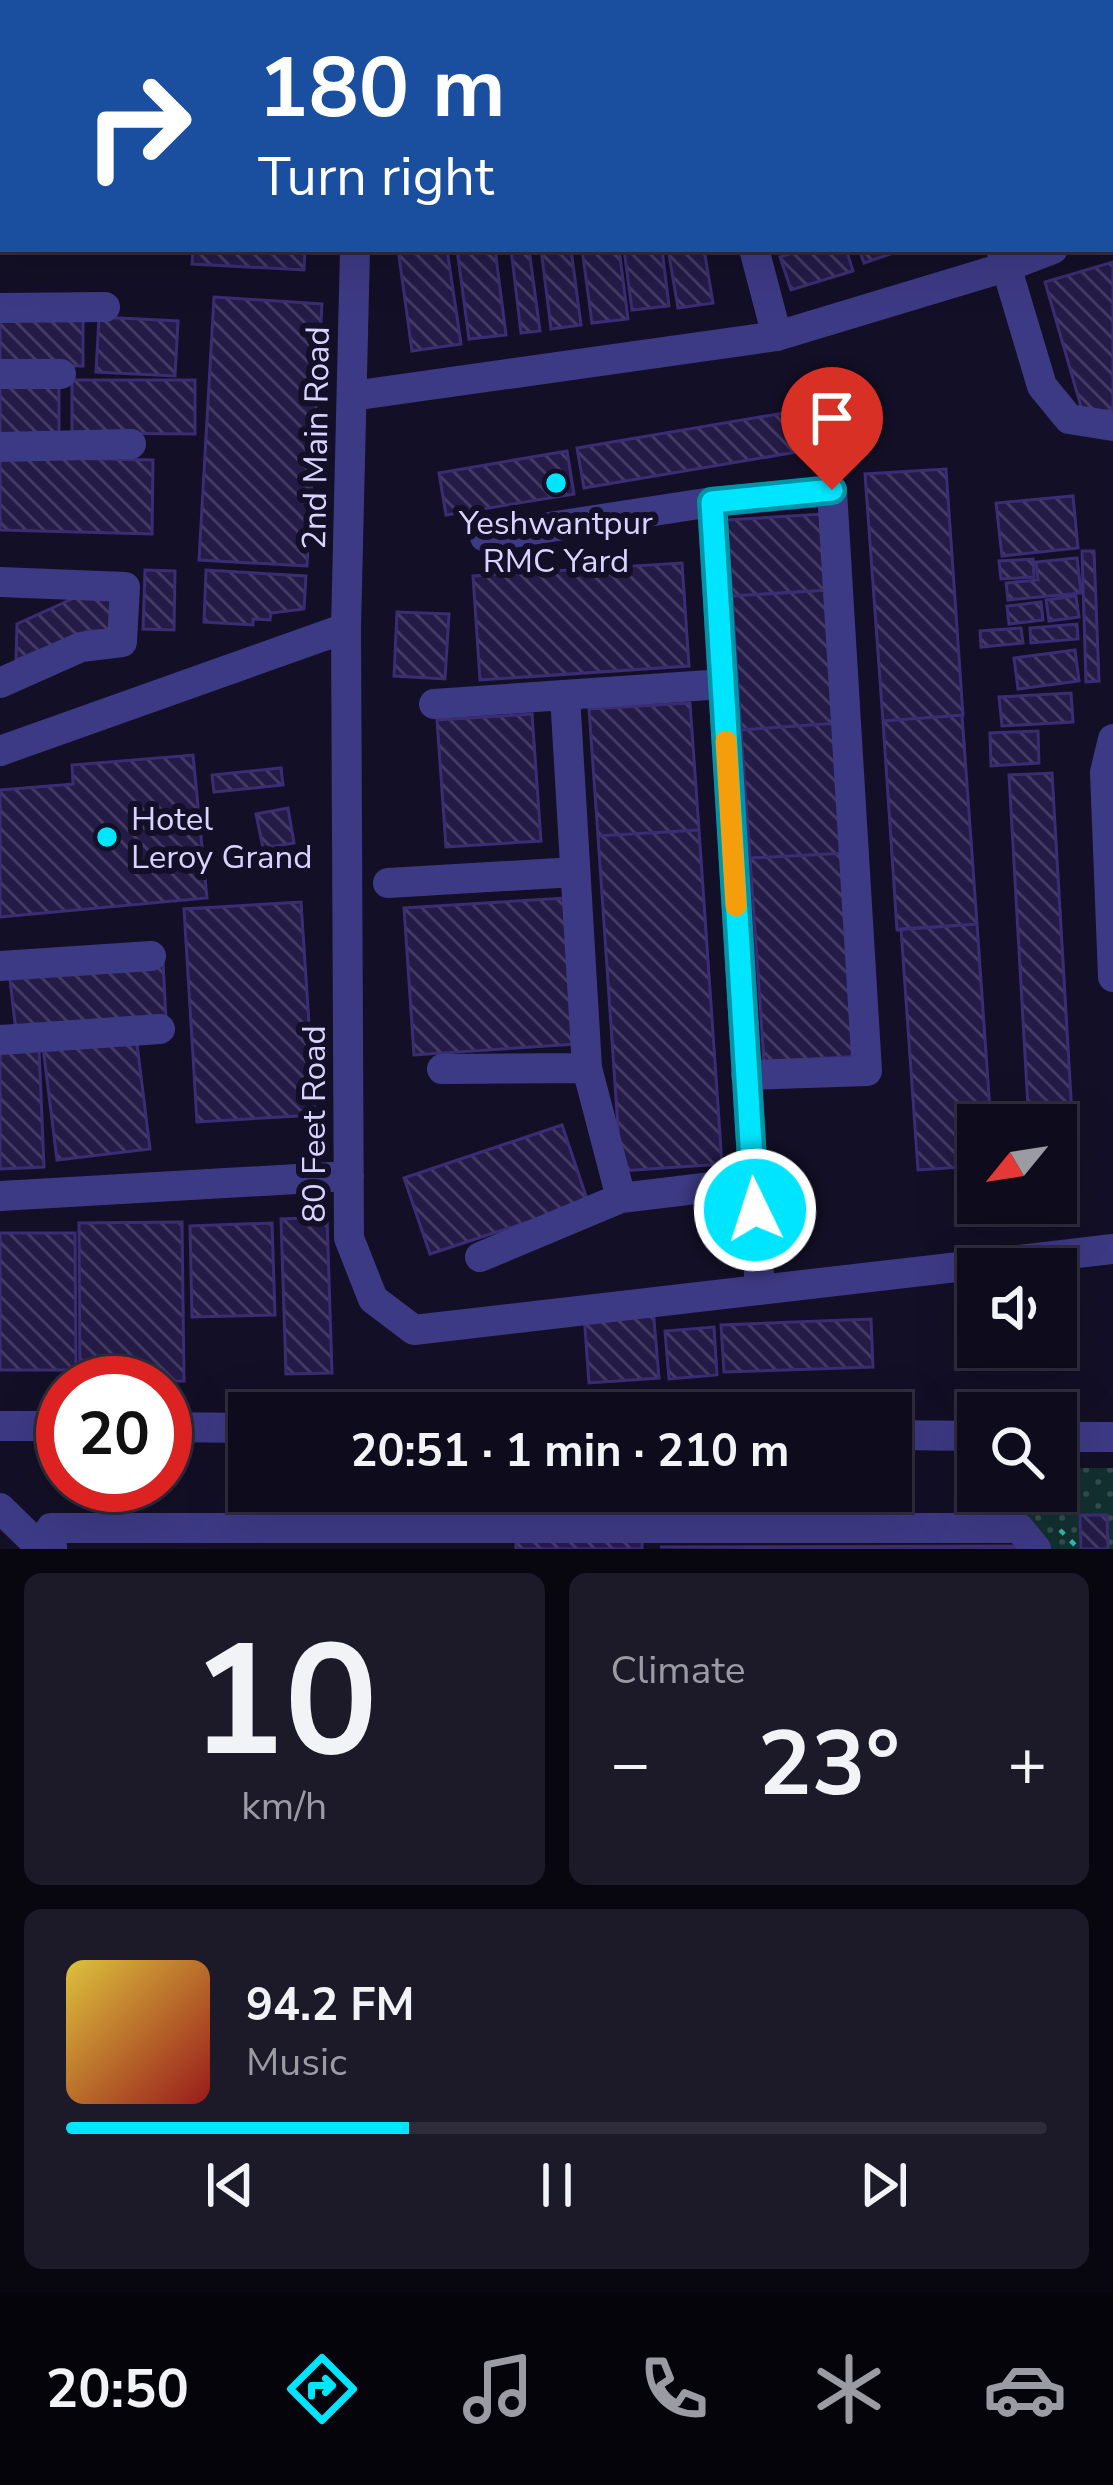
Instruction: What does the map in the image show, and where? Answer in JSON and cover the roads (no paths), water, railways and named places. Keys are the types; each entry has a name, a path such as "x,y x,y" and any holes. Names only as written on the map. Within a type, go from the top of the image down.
{"street":[{"name":"2nd Main Road","path":"346,628 355,252"},
{"path":"755,252 777,336"},
{"path":"352,396 777,336 1003,258 1036,252"},
{"path":"1003,258 1042,386 1069,419 1113,426"},
{"path":"0,308 105,307"},
{"path":"0,374 61,374"},
{"path":"0,447 131,444"},
{"path":"484,536 712,502 832,490 867,1071 746,1075"},
{"path":"712,502 760,1290"},
{"path":"0,582 125,587 122,642 81,647 0,683"},
{"path":"0,751 346,628"},
{"name":"80 Feet Road","path":"346,628 350,1238 373,1299 414,1330 1113,1249"},
{"path":"434,704 723,684"},
{"path":"565,695 587,1068 621,1198"},
{"path":"1113,739 1106,772 1113,977"},
{"path":"388,883 575,872"},
{"path":"0,966 151,956"},
{"path":"0,1040 160,1029"},
{"path":"442,1069 587,1068"},
{"path":"0,1196 349,1176"},
{"path":"480,1257 621,1198 753,1182"},
{"path":"0,1426 36,1426"},
{"path":"192,1427 228,1428"},
{"path":"912,1435 957,1436"},
{"path":"1077,1437 1113,1437"},
{"path":"0,1508 42,1549"},
{"path":"389,1528 416,1512"},
{"path":"52,1549 51,1528 1019,1528 1036,1549"}],"place":[{"name":"Yeshwantpur RMC Yard","path":"556,483"},
{"name":"Hotel Leroy Grand","path":"107,837"}]}
